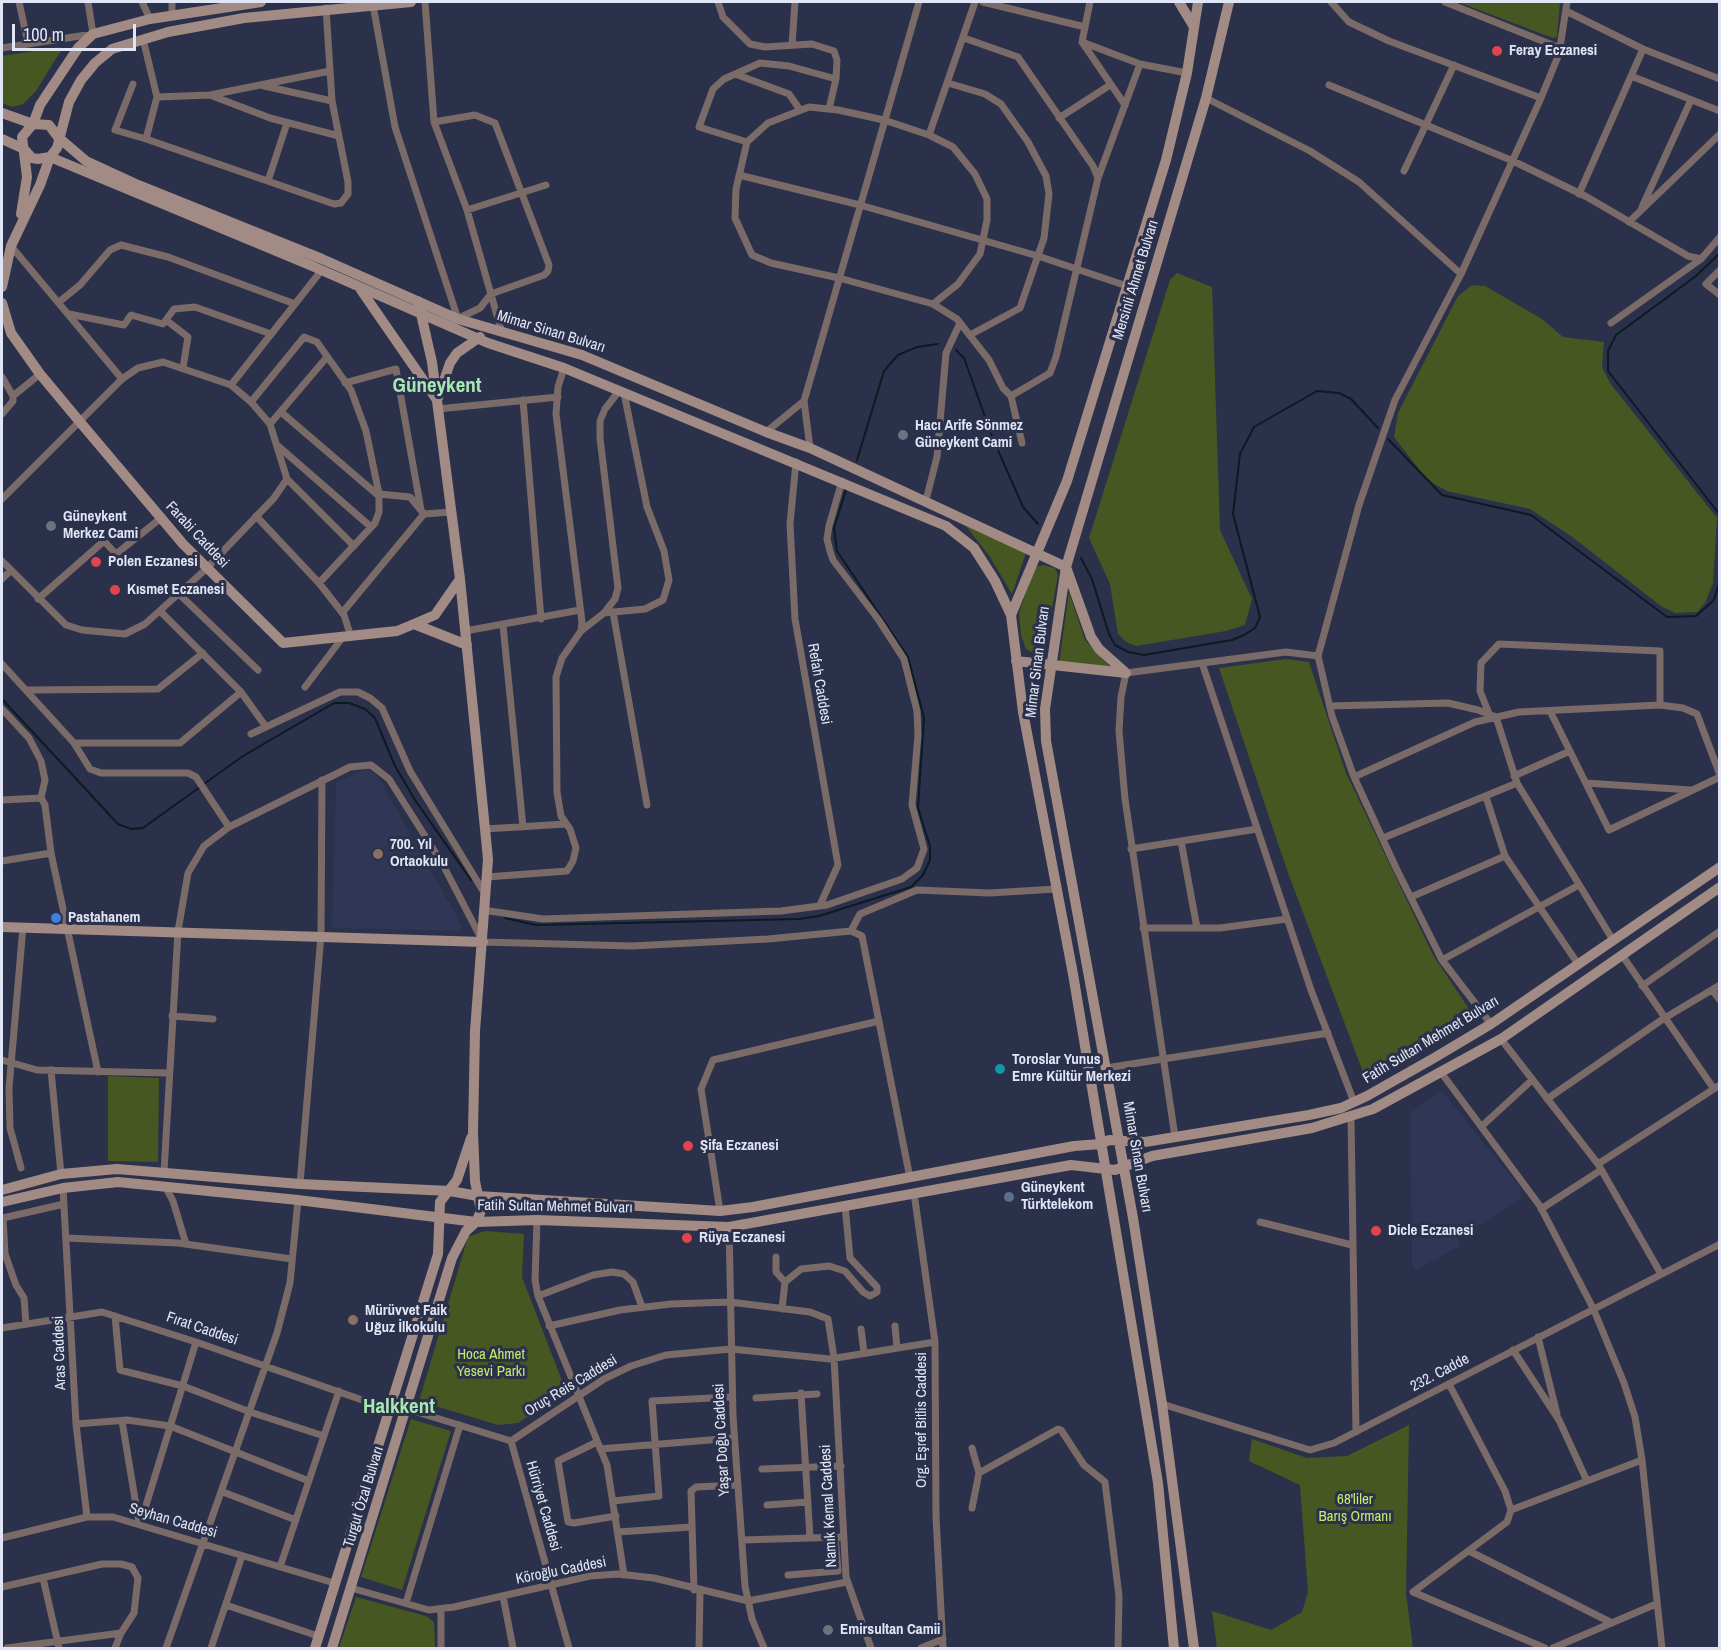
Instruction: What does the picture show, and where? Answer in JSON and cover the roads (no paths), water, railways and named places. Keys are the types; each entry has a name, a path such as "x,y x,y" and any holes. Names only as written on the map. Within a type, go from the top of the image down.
{"street":[{"path":"19,2 28,43"},
{"path":"88,2 93,34"},
{"path":"142,2 150,19"},
{"path":"172,2 172,15"},
{"path":"2,48 93,34 150,19 232,4 261,2"},
{"path":"2,287 10,246 40,185 50,157 57,148 58,137 69,102 81,80 95,63 112,49 143,39 244,18 326,8 411,2"},
{"path":"425,2 434,122 467,210 502,333"},
{"path":"718,2 723,17 750,44 765,47 812,44 834,51 837,60 836,79 829,109"},
{"path":"792,45 795,2"},
{"path":"810,448 804,401 919,2"},
{"path":"929,135 975,2"},
{"path":"983,2 1085,27"},
{"path":"1090,2 1083,42 1125,105"},
{"path":"1179,2 1194,27"},
{"name":"Mersinli Ahmet Bulvarı","path":"1036,553 1066,481 1166,160 1187,73 1198,2"},
{"name":"Mersinli Ahmet Bulvarı","path":"1066,567 1206,98 1229,2"},
{"path":"1331,2 1349,22 1541,98"},
{"path":"1445,2 1560,48"},
{"path":"1491,1024 1442,960 1354,777 1330,706 1318,656 1359,505 1395,400 1461,274 1541,98 1560,48 1567,2"},
{"path":"373,5 395,127 458,319"},
{"path":"133,84 115,130 334,204 341,203 348,194 348,182 332,101 326,8"},
{"path":"1566,11 1643,49 1719,79"},
{"path":"18,227 26,191 25,132 33,124 40,105 78,48 93,34"},
{"path":"964,38 1018,57 1093,166 1098,178"},
{"path":"143,39 157,97 146,140"},
{"path":"1083,42 1140,64 1187,73"},
{"path":"1580,194 1643,49"},
{"path":"747,141 699,127 713,89 723,79 760,63 789,66 836,79"},
{"path":"1011,396 1050,373 1078,268 1098,178 1140,64"},
{"path":"1404,171 1454,65"},
{"path":"157,97 210,95 330,71"},
{"path":"735,74 789,94 800,110"},
{"path":"1631,76 1719,111"},
{"path":"948,82 985,94 1000,104 1028,142 1046,176 1049,194 1044,238 1020,308 970,335"},
{"path":"261,85 332,101"},
{"path":"1059,118 1110,85"},
{"path":"1329,85 1513,161 1580,194 1688,256 1701,259"},
{"path":"210,95 287,123 339,136"},
{"path":"1206,98 1310,151 1359,182 1461,274"},
{"path":"1640,212 1690,100"},
{"path":"933,304 958,284 980,254 983,240 987,199 975,174 953,147 929,135 884,120 809,107 768,123 747,141 739,175 735,218 752,255 771,263 839,278 933,304 960,322 1011,396 1022,443"},
{"name":"Mimar Sinan Bulvarı","path":"2,113 33,124 49,125 58,137 86,161 138,185 322,259 458,319 582,354 766,432 810,448 1036,553 1011,615"},
{"path":"434,122 475,115 495,123 549,265 548,271 491,294 480,308 447,326"},
{"path":"268,181 287,123"},
{"path":"1629,222 1719,134"},
{"name":"Mimar Sinan Bulvarı","path":"2,139 24,149 38,159 50,157 478,339 564,368 842,481 946,526 974,548 995,581 1011,615 1025,724 1073,974 1158,1483 1174,1648"},
{"path":"739,175 860,205 983,240 1078,268 1127,286"},
{"path":"467,210 546,184"},
{"path":"1611,323 1701,259 1719,237"},
{"path":"59,302 80,285 110,250 121,245 168,257 296,304"},
{"path":"10,246 122,379"},
{"path":"1719,270 1706,284 1719,295"},
{"path":"231,385 321,271"},
{"path":"361,289 437,405"},
{"path":"418,302 423,315 452,512 485,829 487,877 475,1031 472,1132 481,1211 476,1222"},
{"name":"Farabi Caddesi","path":"2,303 4,319 40,374 160,518 206,569 284,643 397,631 435,615 460,579"},
{"path":"69,314 124,325 131,315 163,324 174,309 195,307 271,334"},
{"path":"166,320 188,337 183,368"},
{"path":"926,500 936,457 946,353 960,322"},
{"path":"437,405 453,358 487,329"},
{"path":"251,402 304,337 316,342 345,383 366,431 379,495 379,512 371,527 319,583"},
{"path":"270,424 327,357"},
{"path":"2,500 122,379 138,368 163,362 231,385 251,402 270,424 287,479 354,546"},
{"path":"564,368 556,414 581,631"},
{"path":"342,613 423,512 396,369 345,383"},
{"path":"13,396 40,374"},
{"path":"2,377 13,396 13,401 2,414"},
{"path":"604,613 645,609 663,600 669,580 664,551 647,507 622,392"},
{"path":"487,877 567,871 573,861 576,848 561,816 557,792 556,677 562,658 581,631 604,613 615,600 618,588 605,495 600,421 605,409 622,392"},
{"path":"437,405 558,397"},
{"path":"524,400 541,619"},
{"path":"766,432 804,401"},
{"path":"281,412 379,495 410,497 423,512 452,512"},
{"path":"276,444 371,527"},
{"name":"Refah Caddesi","path":"796,462 790,525 795,619 838,865 820,905"},
{"path":"2,561 66,625 82,630 125,634 145,624 206,569 287,479"},
{"path":"483,910 543,919 781,911 820,905 902,879 917,868 924,849 912,805 918,735 917,711 909,671 895,643 833,560 827,539 842,481"},
{"path":"256,516 319,583 342,613 347,637 305,687"},
{"path":"38,599 104,541 116,554 160,518"},
{"path":"1036,553 1066,567 1091,637 1099,649 1126,673"},
{"name":"Mimar Sinan Bulvarı","path":"1066,567 1050,665 1045,709 1046,741 1124,1166 1162,1404 1194,1648"},
{"path":"2,579 10,571"},
{"path":"178,593 258,670"},
{"path":"465,631 541,619 580,610"},
{"path":"159,611 241,692 264,724"},
{"path":"613,612 647,805"},
{"path":"414,624 467,645"},
{"path":"503,625 523,827"},
{"path":"1613,940 1516,779 1480,691 1481,663 1499,644 1660,651 1660,705"},
{"path":"1016,661 1126,673 1286,651 1318,656"},
{"path":"27,690 158,689 203,652"},
{"path":"1202,663 1287,919 1354,1102"},
{"path":"2,664 74,743 94,772 188,773 198,780 229,827"},
{"path":"1126,673 1121,697 1119,731 1131,849 1175,1137"},
{"path":"74,743 180,744 241,692"},
{"path":"251,734 340,692 358,692 370,698 382,708 410,771 485,894"},
{"path":"1330,706 1448,703 1492,716"},
{"path":"1354,777 1492,716 1519,712 1660,705 1683,708 1698,714 1719,776 1609,830 1550,711"},
{"path":"2,709 29,738 41,760 45,780 40,798"},
{"path":"1383,838 1486,797 1570,751"},
{"path":"164,1172 171,1016 178,931 188,873 204,846 229,827 350,766 370,765 389,779 442,863 483,942"},
{"path":"300,1184 321,935 322,780"},
{"path":"1586,783 1692,790"},
{"path":"1486,797 1505,856 1578,964"},
{"path":"2,800 40,798"},
{"path":"40,798 45,805 51,853 98,1072"},
{"path":"485,829 566,824"},
{"path":"1131,849 1257,829"},
{"path":"1181,841 1197,928"},
{"path":"2,861 51,853"},
{"path":"1411,897 1505,856"},
{"name":"Fatih Sultan Mehmet Bulvarı","path":"2,1190 61,1174 117,1169 300,1184 450,1191 478,1196 720,1211 910,1178 1074,1146 1101,1144 1109,1140 1145,1142 1310,1115 1354,1102 1491,1024 1719,867"},
{"path":"1442,960 1579,885"},
{"name":"Fatih Sultan Mehmet Bulvarı","path":"2,1202 63,1188 118,1182 298,1200 476,1222 537,1220 729,1227 1071,1165 1115,1170 1152,1156 1312,1128 1351,1118 1373,1109 1501,1039 1719,887"},
{"path":"851,931 860,914 917,890 990,893 1056,889"},
{"path":"1143,927 1220,928 1287,919"},
{"path":"2,927 632,946 768,939 851,931 862,936 910,1178"},
{"path":"21,1168 10,1128 11,1063 23,927"},
{"path":"1642,986 1719,931"},
{"path":"1541,1209 1717,1087 1663,1019 1622,955"},
{"path":"1547,1099 1663,1019 1719,985"},
{"path":"1712,990 1719,1000"},
{"path":"171,1016 213,1019"},
{"path":"720,1211 701,1089 713,1060 879,1021"},
{"path":"1106,1068 1328,1033"},
{"path":"1501,1039 1599,1167 1661,1274"},
{"path":"2,1060 51,1070 167,1073"},
{"path":"51,1070 61,1174"},
{"path":"1440,1071 1541,1209 1593,1308 1635,1417 1642,1460 1662,1648"},
{"path":"1482,1126 1532,1080"},
{"path":"1351,1118 1356,1432"},
{"name":"Turgut Özal Bulvarı","path":"315,1648 438,1254 440,1202 457,1180 472,1132"},
{"name":"Aras Caddesi","path":"63,1188 72,1316 76,1424 87,1517"},
{"path":"165,1188 173,1201 186,1244"},
{"name":"Org. Eşref Bitlis Caddesi","path":"914,1193 935,1342 936,1517 943,1648"},
{"path":"166,1648 266,1365 290,1283 298,1200"},
{"path":"26,1324 24,1298 15,1285 3,1254 3,1218 64,1204"},
{"path":"549,1326 642,1307 730,1302 782,1309 785,1282 801,1269 829,1266 845,1271 862,1292 870,1296 877,1292 877,1287 850,1258 845,1205"},
{"path":"537,1220 535,1280 537,1296 607,1465 624,1575"},
{"name":"Turgut Özal Bulvarı","path":"332,1648 452,1258 466,1231 476,1222"},
{"path":"1260,1222 1352,1245"},
{"name":"Yaşar Doğu Caddesi","path":"729,1227 730,1349 742,1540 748,1601 764,1648"},
{"path":"66,1238 186,1244 292,1259"},
{"name":"232. Cadde","path":"1162,1404 1310,1450 1334,1443 1356,1432 1719,1244"},
{"path":"776,1257 776,1272 785,1282"},
{"path":"537,1296 593,1275 612,1272 624,1274 633,1282 642,1307"},
{"name":"Namık Kemal Caddesi","path":"782,1309 810,1312 828,1319 834,1358 847,1582 872,1648"},
{"name":"Fırat Caddesi","path":"2,1328 102,1312 266,1365 388,1409"},
{"path":"115,1316 120,1370 183,1386 250,1413 324,1436"},
{"path":"895,1326 897,1348"},
{"path":"861,1329 864,1353"},
{"path":"1538,1337 1558,1420"},
{"path":"140,1525 196,1342"},
{"name":"Oruç Reis Caddesi","path":"511,1441 577,1396 631,1366 666,1355 730,1349 834,1358 935,1342"},
{"path":"1513,1350 1558,1420 1587,1481"},
{"path":"1449,1384 1505,1491 1511,1510 1507,1522 1413,1592 1545,1648"},
{"path":"280,1567 339,1391"},
{"path":"756,1398 801,1393 817,1394"},
{"path":"801,1393 810,1538"},
{"path":"614,1501 659,1496 653,1445 652,1401 732,1397"},
{"path":"406,1409 511,1441"},
{"path":"122,1421 140,1525"},
{"path":"76,1424 122,1421 170,1426 309,1481"},
{"path":"406,1603 460,1425"},
{"path":"979,1473 1049,1431 1058,1429 1084,1465 1104,1482 1119,1596 1118,1648"},
{"path":"616,1516 568,1522 558,1461 599,1446 653,1445 734,1438"},
{"name":"Hürriyet Caddesi","path":"511,1441 568,1648"},
{"path":"972,1448 979,1473 972,1508"},
{"path":"1511,1510 1642,1460"},
{"path":"762,1469 841,1466"},
{"path":"699,1648 691,1527 691,1491 696,1487 738,1485"},
{"path":"223,1492 296,1520"},
{"path":"767,1504 808,1502"},
{"name":"Seyhan Caddesi","path":"2,1538 87,1517 113,1517 334,1583"},
{"path":"618,1532 691,1527"},
{"path":"788,1575 838,1572 835,1537"},
{"path":"742,1540 844,1537"},
{"path":"1469,1551 1612,1623"},
{"path":"214,1648 242,1556"},
{"path":"2,1587 102,1564 121,1564 132,1568 138,1578 134,1613 121,1633 115,1648"},
{"path":"811,1574 811,1589"},
{"name":"Köroğlu Caddesi","path":"351,1588 429,1610 590,1576 624,1575 654,1578 697,1591 748,1601 847,1582"},
{"path":"43,1578 58,1645"},
{"path":"503,1596 513,1648"},
{"path":"1553,1648 1656,1604"},
{"path":"226,1605 318,1636"},
{"path":"441,1609 441,1648"},
{"path":"7,1648 58,1645 121,1633"},
{"path":"921,1648 942,1640"}],"waterway":[{"path":"1720,253 1696,276 1616,335 1608,351 1608,371 1720,515"},
{"path":"857,460 884,371 898,355 917,347 938,344"},
{"path":"956,350 964,358 993,439 1023,507 1038,524"},
{"path":"1081,558 1092,579 1109,634 1115,645 1128,652 1144,655 1232,640 1244,635 1255,628 1260,617 1233,514 1240,454 1254,427 1317,391 1339,393 1351,399 1378,428"},
{"path":"1388,439 1442,495 1531,515 1667,617 1696,616 1714,600 1720,580"},
{"path":"505,918 536,925 799,919 819,916 911,887 923,875 930,860 930,846 918,808 924,718 908,657 837,551 834,528 846,490"},
{"path":"2,699 118,824 131,829 143,828 200,787"},
{"path":"204,784 243,756 334,703 349,703 365,709 375,718 395,766 415,800 471,880"}],"place":[{"name":"Feray Eczanesi","path":"1497,51"},
{"name":"Hacı Arife Sönmez Güneykent Cami","path":"903,435"},
{"name":"Güneykent Merkez Cami","path":"51,526"},
{"name":"Polen Eczanesi","path":"96,562"},
{"name":"Kısmet Eczanesi","path":"115,590"},
{"name":"700. Yıl Ortaokulu","path":"378,854"},
{"name":"Pastahanem","path":"56,918"},
{"name":"Toroslar Yunus Emre Kültür Merkezi","path":"1000,1069"},
{"name":"Şifa Eczanesi","path":"688,1146"},
{"name":"Güneykent Türktelekom","path":"1009,1197"},
{"name":"Dicle Eczanesi","path":"1376,1231"},
{"name":"Rüya Eczanesi","path":"687,1238"},
{"name":"Mürüvvet Faik Uğuz İlkokulu","path":"353,1320"},
{"name":"Emirsultan Camii","path":"828,1630"}],"district":[{"name":"Güneykent","path":"437,386"},
{"name":"Halkkent","path":"399,1407"}],"park label":[{"name":"Hoca Ahmet Yesevi Parkı","path":"491,1364"},
{"name":"68'liler Barış Ormanı","path":"1355,1508"}]}
